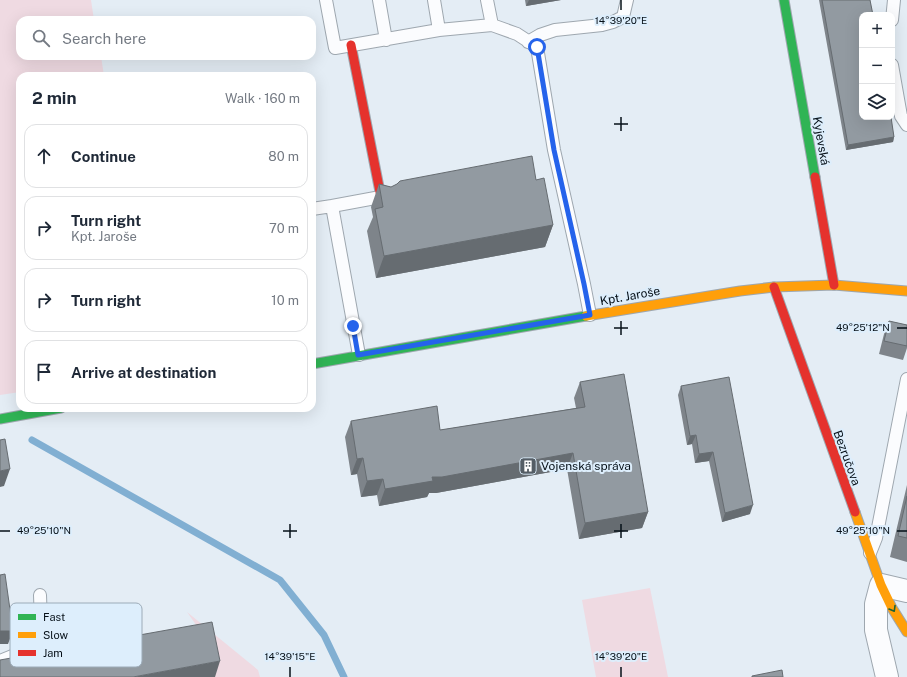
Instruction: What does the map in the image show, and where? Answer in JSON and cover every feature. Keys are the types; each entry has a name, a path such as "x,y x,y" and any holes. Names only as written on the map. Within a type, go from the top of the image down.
{"street":[{"name":"Kyjevská","path":"784,0 834,285"},
{"path":"351,45 381,197"},
{"name":"Kpt. Jaroše","path":"316,363 668,302 774,287 834,285 907,292"},
{"name":"Bezručova","path":"774,287 880,585 907,632"},
{"path":"0,419 39,412"},
{"path":"887,677 876,630 876,604 880,585 907,591"}],"lane":[{"path":"326,0 335,48 440,30 492,25 517,34 537,47 554,150 583,277 590,315"},
{"path":"379,0 386,40"},
{"path":"434,0 440,30"},
{"path":"487,0 492,25"},
{"path":"528,42 540,35 555,30 602,25 613,22 623,17 627,0"},
{"path":"893,12 894,0"},
{"path":"895,82 901,116 907,125"},
{"path":"316,208 396,194"},
{"path":"332,206 358,355"},
{"path":"869,554 876,538 907,379"},
{"path":"40,595 40,603"},
{"path":"0,660 10,656"}],"shaded area":[{"path":"0,0 91,0 93,16 16,16 16,60 102,60 103,72 16,72 16,393 0,395"},
{"path":"650,588 668,677 596,677 582,600"},
{"path":"187,612 258,670 260,677 214,677 206,639"}],"building":[{"path":"822,0 870,0 872,12 859,12 859,120 891,120 894,137 848,145"},
{"path":"532,156 536,180 544,178 553,225 384,256 375,209 383,207 379,184 391,187 400,181"},
{"path":"889,321 907,325 907,346 884,341"},
{"name":"Vojenská správa","path":"624,374 648,512 585,523 573,453 442,477 432,477 433,481 385,489 383,479 367,481 363,458 357,459 351,421 437,406 440,430 585,407 580,382"},
{"path":"729,377 753,505 725,513 713,452 699,454 696,435 690,436 681,386"},
{"path":"5,439 10,469 0,471 0,440"},
{"path":"907,496 907,538 898,536"},
{"path":"5,574 10,610 10,631 0,631 0,575"},
{"path":"212,622 220,661 133,677 0,677 0,660 10,658 10,667 142,667 142,635"},
{"path":"782,670 783,677 752,677 752,676"}],"waterway":[{"path":"32,440 280,580 324,635 344,677"}],"traffic: fast":[{"path":"784,0 815,177"},
{"path":"316,363 586,316"},
{"path":"0,419 39,412"}],"traffic: slow":[{"path":"586,316 740,291 774,287 834,285 907,291"},
{"path":"855,512 881,585 892,608 907,632"}],"traffic: jam":[{"path":"351,45 381,197"},
{"path":"815,177 834,285"},
{"path":"774,287 855,512"}],"place":[{"name":"Vojenská správa","path":"528,466"}],"route":[{"path":"353,326 358,355 590,315 554,150 537,47"}]}
